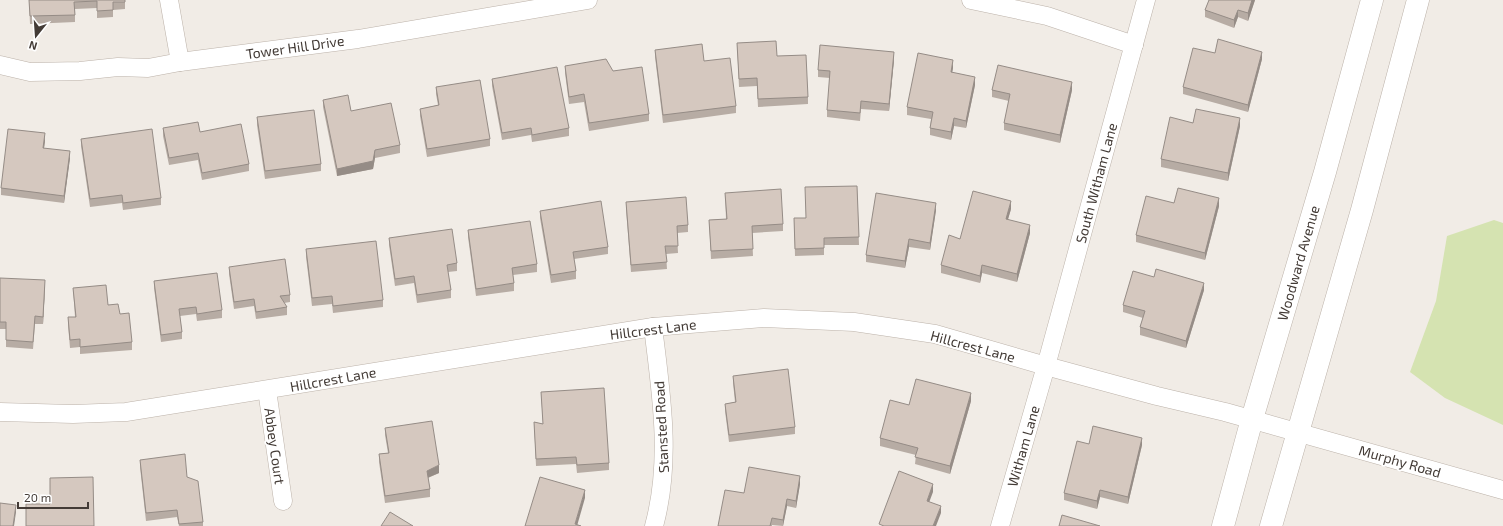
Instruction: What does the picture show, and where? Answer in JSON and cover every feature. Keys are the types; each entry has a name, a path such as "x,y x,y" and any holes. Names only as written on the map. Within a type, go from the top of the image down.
{"street":[{"path":"169,0 180,62"},
{"name":"Tower Hill Drive","path":"0,65 30,72 148,68 180,62 358,38 492,8 588,0"},
{"path":"971,0 1047,16 1134,45"},
{"name":"South Witham Lane","path":"1046,366 1146,0"},
{"name":"Woodward Avenue","path":"1223,526 1252,419 1325,172 1372,0"},
{"path":"1271,526 1362,210 1418,0"},
{"name":"Hillcrest Lane","path":"0,412 73,414 126,412 653,327 764,318 854,322 935,334 1046,366 1298,432"},
{"name":"Stansted Road","path":"653,327 664,437 663,478 654,526"},
{"name":"Witham Lane","path":"1000,526 1046,366"},
{"name":"Abbey Court","path":"267,390 283,501"},
{"name":"Murphy Road","path":"1298,432 1503,490"}],"green space":[{"path":"1494,220 1503,223 1503,425 1445,398 1410,372 1436,301 1447,236"}],"building":[{"path":"29,0 125,0 125,2 113,2 113,10 97,11 97,1 74,2 75,15 30,16"},
{"path":"1209,0 1252,0 1248,13 1238,10 1234,20 1205,10"},
{"path":"1218,39 1262,52 1248,105 1183,87 1193,48 1215,53"},
{"path":"776,41 777,56 806,55 808,97 758,99 757,78 739,79 737,43"},
{"path":"702,44 704,61 730,58 736,106 663,115 655,50"},
{"path":"820,45 894,52 889,104 861,101 860,113 827,110 830,71 818,70"},
{"path":"918,53 953,60 951,72 975,77 966,121 954,118 951,132 930,128 933,112 907,107"},
{"path":"606,59 613,71 642,67 649,114 589,123 584,94 569,97 565,66"},
{"path":"998,65 1072,82 1060,135 1004,123 1010,94 992,90"},
{"path":"557,67 569,128 532,135 531,128 502,133 492,79"},
{"path":"480,80 490,139 427,149 420,109 439,105 436,87"},
{"path":"348,95 351,111 391,103 400,145 375,150 373,161 337,169 323,100"},
{"path":"1196,109 1240,118 1228,173 1161,159 1170,117 1193,123"},
{"path":"314,110 321,164 265,171 257,117"},
{"path":"198,122 200,132 241,124 249,164 202,173 198,153 169,158 163,128"},
{"path":"8,129 45,133 43,148 70,151 64,196 1,188"},
{"path":"152,129 161,198 123,203 122,195 90,199 81,139"},
{"path":"857,186 859,237 824,238 824,248 795,249 794,218 806,218 805,187"},
{"path":"1178,188 1219,198 1205,253 1136,235 1146,196 1174,203"},
{"path":"781,189 783,224 752,226 753,249 711,251 709,220 727,219 725,193"},
{"path":"973,191 1011,201 1006,219 1030,225 1017,274 982,265 980,276 941,265 949,235 960,239"},
{"path":"876,193 936,203 930,243 909,239 905,261 866,255"},
{"path":"686,197 688,225 677,226 678,246 665,246 667,262 631,265 626,202"},
{"path":"601,201 608,247 573,252 576,271 551,275 540,211"},
{"path":"530,221 537,264 512,268 514,283 476,289 468,230"},
{"path":"452,229 457,263 447,265 451,290 417,295 414,276 395,279 389,238"},
{"path":"376,241 383,300 333,306 332,296 312,298 306,249"},
{"path":"285,259 290,295 280,296 287,307 256,312 254,299 234,302 229,267"},
{"path":"1156,269 1204,283 1186,341 1140,327 1145,311 1123,305 1133,271 1154,277"},
{"path":"217,273 222,310 197,314 196,307 179,309 182,332 161,335 154,281"},
{"path":"0,278 45,280 43,317 35,316 33,342 6,340 6,322 0,322"},
{"path":"106,285 108,305 118,304 120,314 129,313 132,342 80,347 80,339 70,340 68,317 76,317 73,288"},
{"path":"788,369 795,427 729,435 725,404 736,402 733,376"},
{"path":"916,379 971,393 950,466 915,457 918,448 880,438 890,400 909,405"},
{"path":"604,388 609,463 577,465 576,457 536,459 534,422 543,424 541,392"},
{"path":"432,421 439,465 427,471 430,489 385,496 379,454 389,453 385,428"},
{"path":"1093,426 1142,438 1128,497 1100,490 1097,501 1064,493 1077,441 1089,444"},
{"path":"185,454 187,477 198,481 203,522 179,524 177,510 146,513 140,460"},
{"path":"749,467 800,476 796,501 787,499 783,520 772,518 770,526 718,526 725,490 744,493"},
{"path":"899,471 933,484 927,501 941,506 933,526 884,526 879,524"},
{"path":"93,477 94,526 26,526 26,504 50,504 50,478"},
{"path":"540,477 585,490 575,524 581,526 525,526"},
{"path":"0,503 16,505 13,526 0,526"},
{"path":"390,512 413,526 381,526"},
{"path":"1062,515 1100,526 1059,526"}]}
